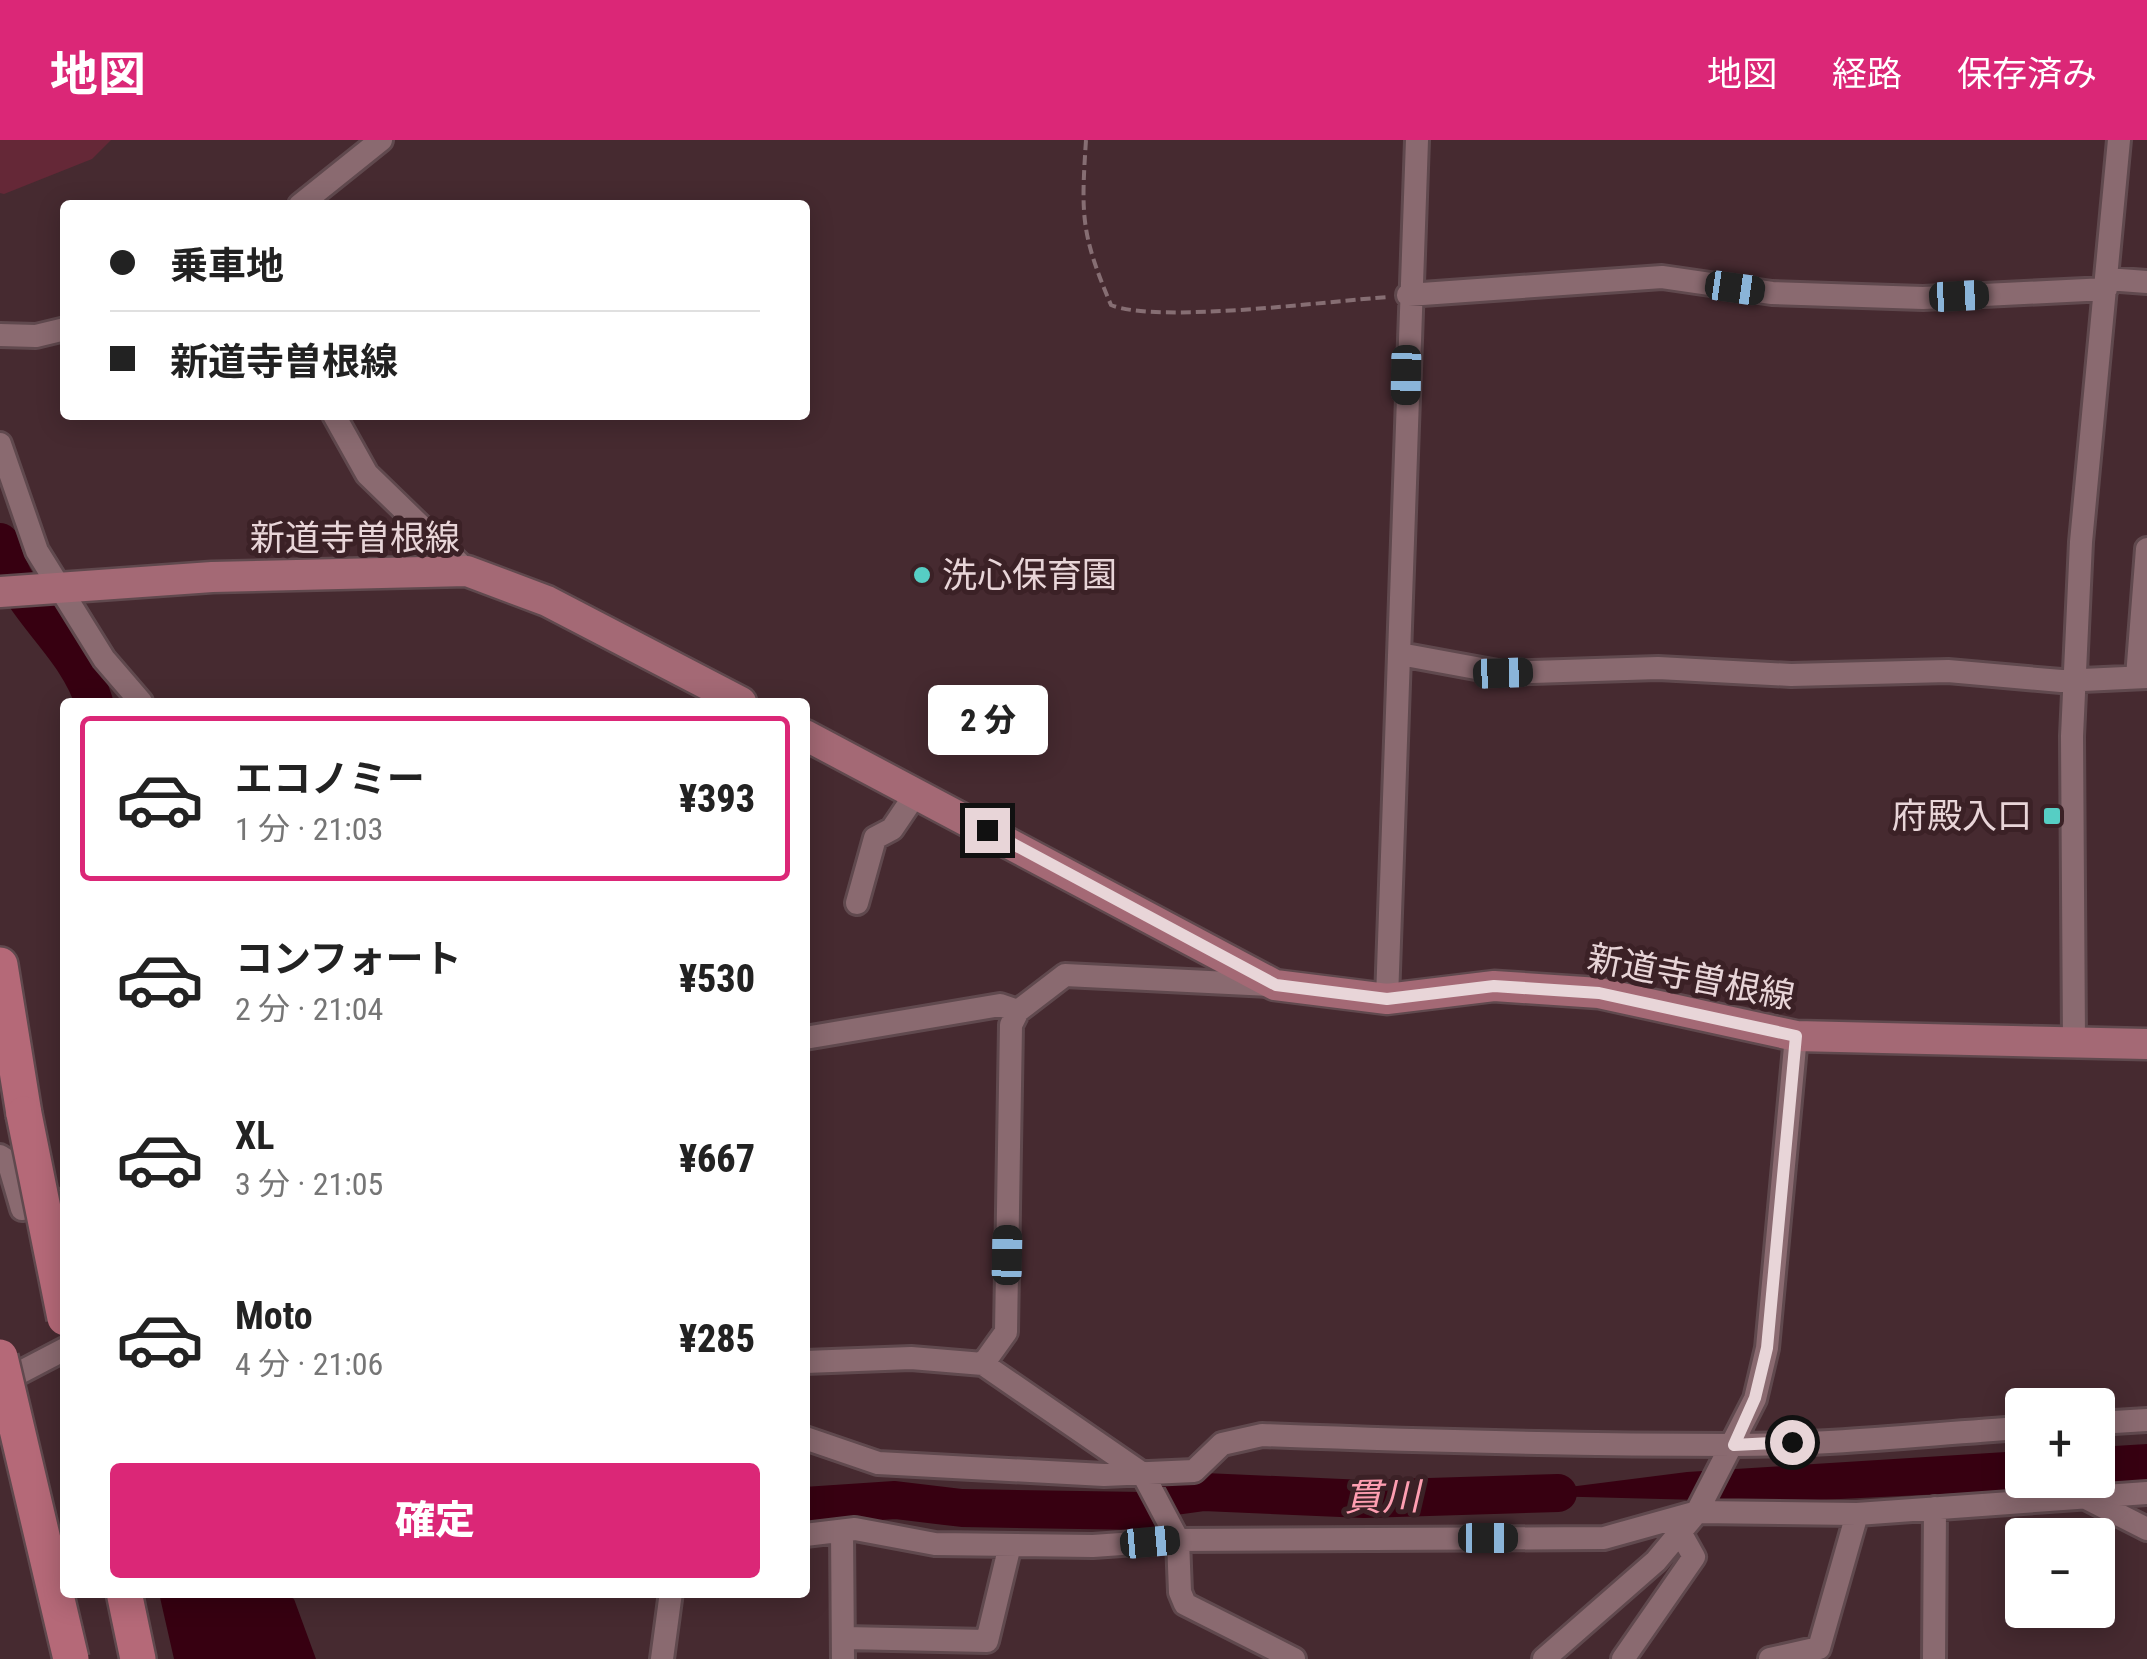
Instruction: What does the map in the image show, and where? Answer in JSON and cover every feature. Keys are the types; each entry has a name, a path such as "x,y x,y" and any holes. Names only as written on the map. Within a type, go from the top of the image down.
{"highway":[{"path":"0,965 24,1114 60,1293"},
{"path":"0,1357 71,1659"},
{"path":"125,1598 138,1659"}],"main road":[{"name":"新道寺曽根線","path":"8,591 467,571 547,602 732,698"},
{"name":"新道寺曽根線","path":"810,738 1276,985 1387,999 1494,986 1599,993 1796,1036 2147,1044"}],"street":[{"path":"306,200 381,140"},
{"path":"1387,999 1408,295 1417,140"},
{"path":"2074,1042 2074,678 2081,542 2119,140"},
{"path":"1408,295 1662,277 1772,293 1922,298 2147,282"},
{"path":"0,336 36,336 60,330"},
{"path":"337,420 367,474 467,571"},
{"path":"0,444 20,512 37,552 104,660 137,698"},
{"path":"1400,654 1503,673 1658,668 1791,674 1948,671 2074,678 2142,677 2147,549"},
{"path":"857,903 875,838 892,829 917,792"},
{"path":"983,1364 1006,1332 1011,1025 1018,1011 1065,975 1276,985"},
{"path":"810,1037 1000,1004 1018,1011"},
{"path":"1544,1659 1656,1561 1697,1512 1755,1398 1767,1348 1796,1036"},
{"path":"0,1156 8,1161 22,1209 60,1201"},
{"path":"0,1383 60,1351"},
{"path":"810,1362 911,1358 983,1364 1146,1480 1176,1535 1180,1592 1185,1604 1294,1659"},
{"path":"2115,1422 2147,1420"},
{"path":"810,1440 878,1463 1146,1480 1194,1471 1222,1444 1262,1435 1554,1446 1647,1441 1734,1445 2005,1429"},
{"path":"2115,1496 2147,1493"},
{"path":"810,1535 842,1531 935,1544 1093,1546 1176,1535 1604,1538 1697,1512 1857,1514 2085,1498 2147,1529"},
{"path":"1934,1659 1935,1508"},
{"path":"1770,1659 1819,1648 1857,1514"},
{"path":"842,1531 844,1649 987,1641 1010,1545"},
{"path":"1623,1659 1694,1557 1680,1532"},
{"path":"662,1659 669,1598"}],"path":[{"path":"1086,140 1081,218 1090,254 1111,305 1129,312 1168,312 1408,295"}],"shaded area":[{"path":"0,140 111,140 92,159 4,194 0,193"},
{"path":"2147,1444 2147,1484 2115,1486 2115,1446"},
{"path":"2005,1452 2005,1491 1779,1502 1507,1495 1687,1472"},
{"path":"160,1598 292,1598 316,1659 174,1659"}],"waterway":[{"name":"貫川","path":"0,542 18,586 73,660 92,698"},
{"name":"貫川","path":"810,1506 895,1500 962,1508 1143,1511 1175,1496 1204,1492 1364,1499 1558,1493"}],"place":[{"name":"洗心保育園","path":"922,575"},
{"name":"府殿入口","path":"2052,816"}],"route":[{"path":"987,830 1276,985 1387,999 1494,986 1599,993 1796,1036 1767,1348 1755,1398 1734,1445 1792,1442"}]}
